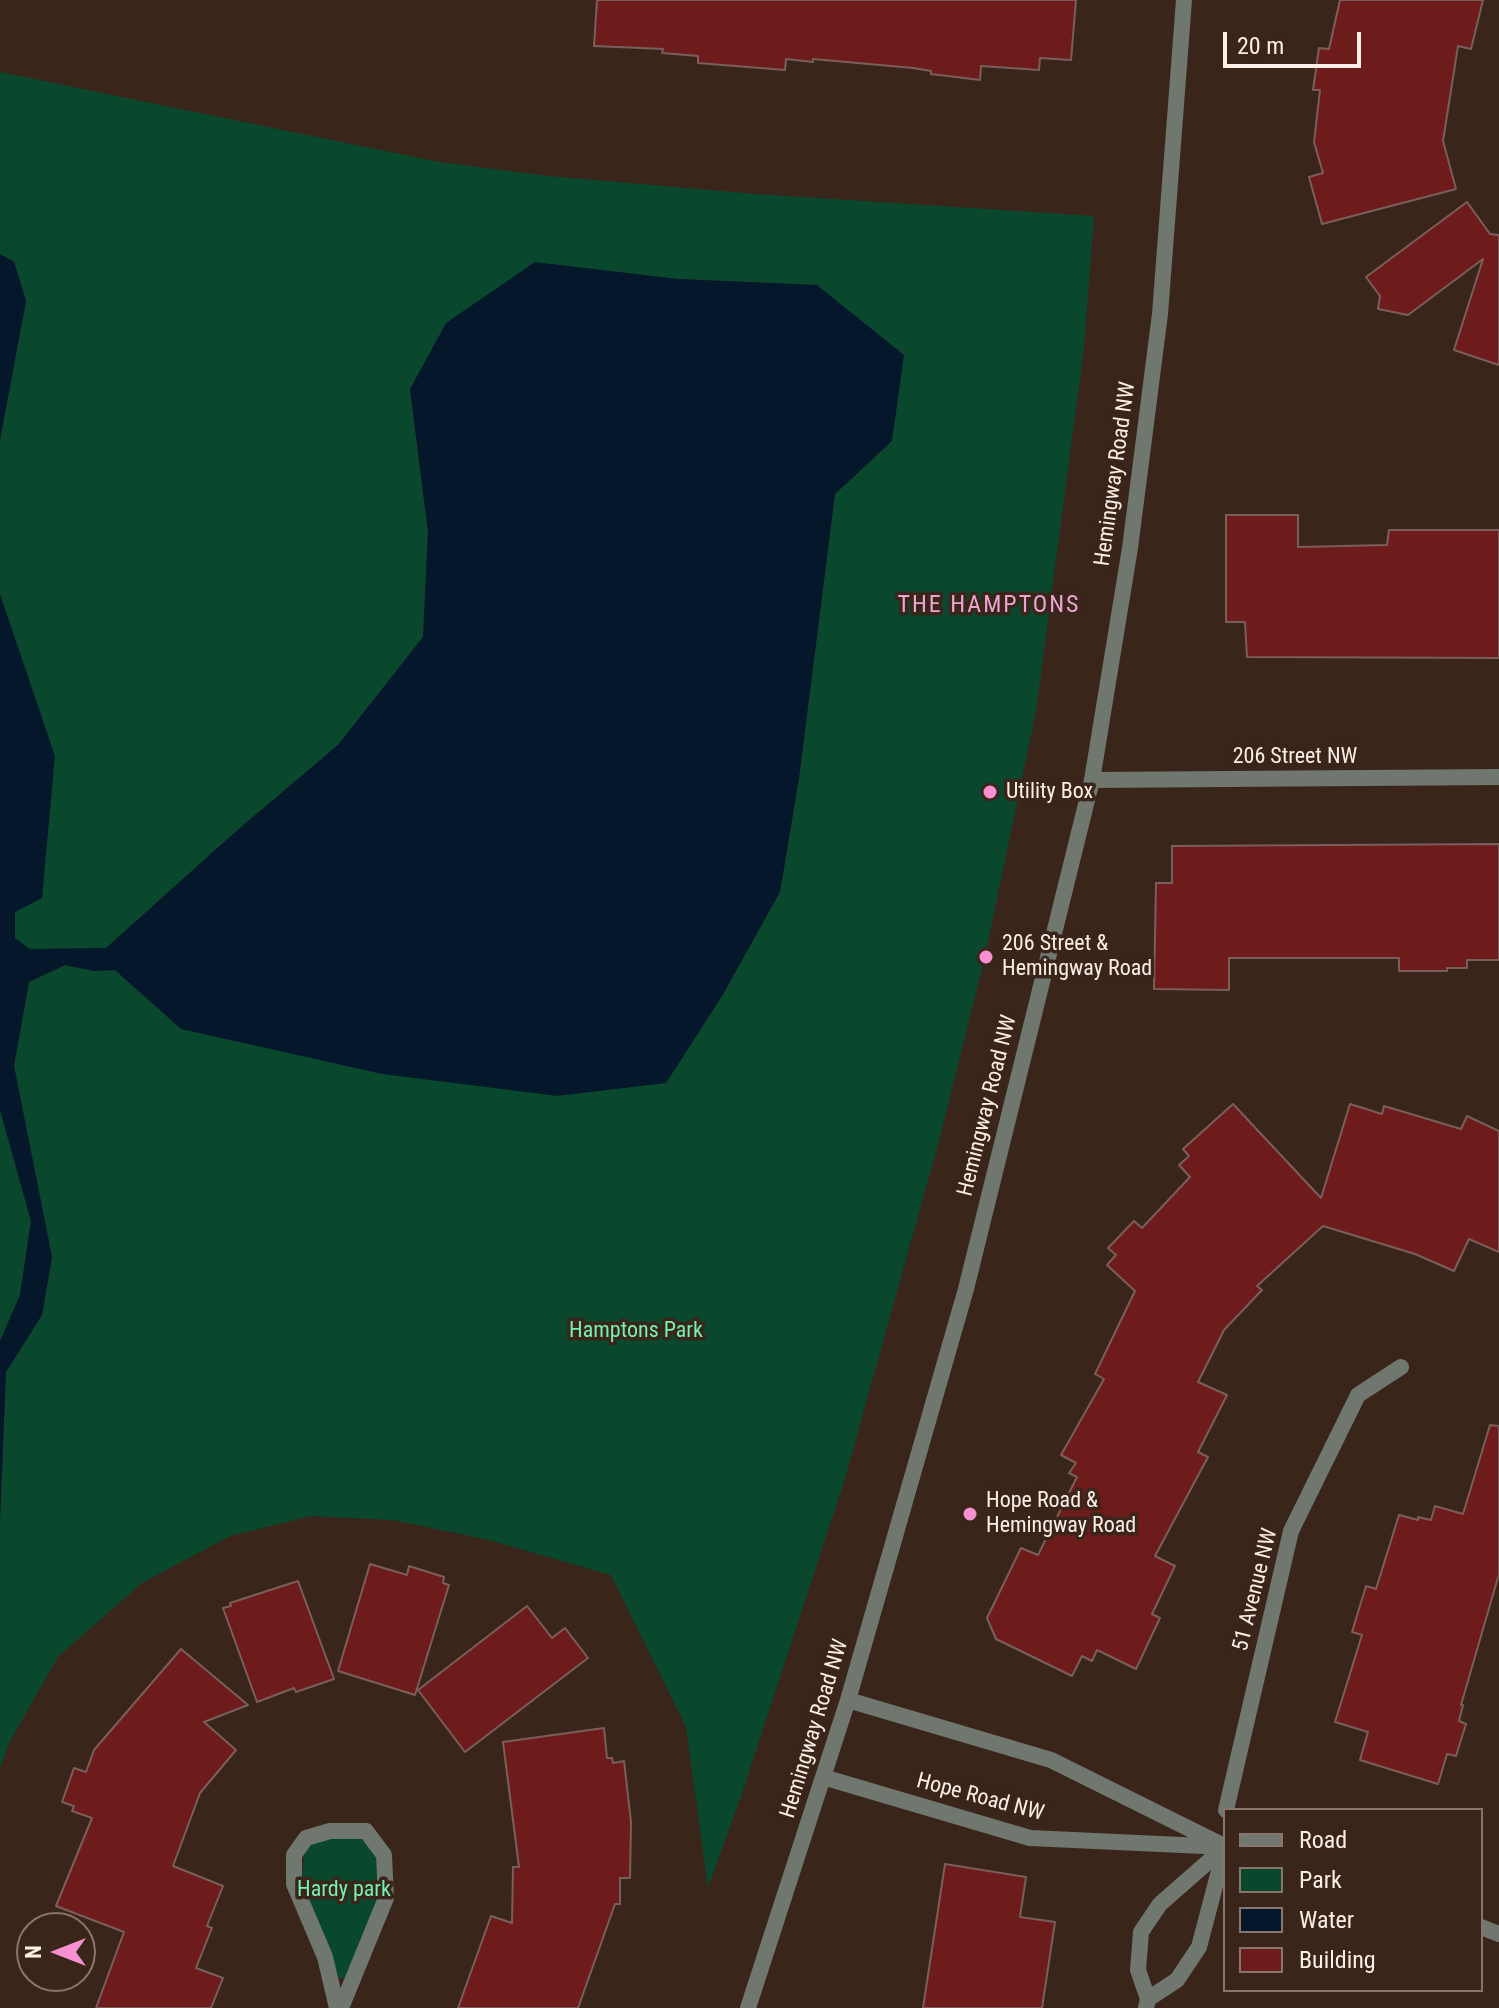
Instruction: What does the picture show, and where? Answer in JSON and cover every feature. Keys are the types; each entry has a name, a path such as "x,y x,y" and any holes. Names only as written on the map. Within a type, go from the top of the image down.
{"street":[{"name":"Hemingway Road NW","path":"748,2008 848,1700 966,1289 1092,780 1130,548 1160,314 1184,0"},
{"name":"206 Street NW","path":"1092,780 1499,777"},
{"name":"51 Avenue NW","path":"1226,1808 1291,1531 1358,1395 1401,1367"},
{"path":"848,1700 1051,1760 1223,1846"},
{"name":"Hope Road NW","path":"823,1777 1030,1838 1223,1847"},
{"path":"330,1831 366,1831 384,1855 386,1898 339,2008 325,1957 294,1884 294,1855 306,1838 330,1831"},
{"path":"1223,1849 1160,1904 1141,1932 1138,1970 1147,2003 1177,1980 1199,1947 1223,1855"}],"green space":[{"name":"Hamptons Park","path":"0,72 439,162 549,176 756,194 1094,216 1084,347 1036,711 985,956 940,1137 844,1482 708,1888 686,1727 611,1575 489,1540 393,1520 311,1516 230,1536 142,1583 58,1657 9,1743 0,1769 0,1519 6,1372 42,1315 52,1257 14,1065 29,982 65,965 95,971 115,970 181,1029 666,1083 722,996 780,892 799,778 835,494 892,441 817,285 678,279 410,389 428,532 423,637 338,745 106,948 29,949 15,938 4,611 0,594 0,440 26,301 14,262 0,254"},
{"path":"0,1110 31,1221 20,1295 0,1341"},
{"name":"Hardy park","path":"357,1831 384,1855 386,1898 351,1980 338,1977 300,1899 306,1838"}],"water":[{"path":"0,254 14,262 26,301 0,440"},
{"path":"535,262 678,279 817,285 904,355 892,441 835,494 799,778 780,892 722,996 666,1083 557,1096 382,1074 181,1029 115,970 95,971 65,965 29,982 14,1066 52,1257 42,1315 6,1372 0,1519 0,1341 20,1295 31,1221 0,1110 0,594 55,756 42,898 15,912 15,938 30,949 106,948 338,745 423,637 428,532 410,389 446,323"}],"building":[{"path":"597,0 1076,0 1071,60 1040,58 1039,70 981,66 980,80 931,74 931,71 913,68 813,59 813,62 786,59 785,70 698,63 698,56 662,53 663,49 594,46"},
{"path":"1340,0 1483,0 1471,49 1458,46 1443,141 1456,189 1322,224 1309,177 1323,173 1314,142 1320,90 1313,90 1319,48 1329,49"},
{"path":"1467,202 1490,234 1499,235 1499,365 1454,350 1483,259 1408,315 1378,309 1380,296 1366,277"},
{"path":"1226,515 1298,515 1298,547 1387,545 1389,530 1499,530 1499,658 1247,657 1245,622 1226,622"},
{"path":"1499,844 1499,960 1467,960 1467,968 1447,968 1447,971 1399,971 1399,958 1229,958 1229,990 1154,989 1156,883 1172,883 1172,846"},
{"path":"1233,1104 1321,1198 1350,1104 1382,1114 1384,1106 1461,1129 1467,1116 1499,1131 1499,1252 1469,1239 1454,1271 1415,1254 1323,1226 1257,1286 1262,1290 1224,1330 1198,1382 1227,1395 1198,1452 1208,1457 1155,1556 1175,1566 1152,1614 1160,1618 1136,1669 1097,1650 1092,1661 1082,1656 1072,1676 996,1639 987,1618 1021,1548 1038,1555 1077,1477 1069,1473 1076,1463 1061,1455 1104,1379 1095,1374 1135,1291 1107,1265 1116,1255 1108,1248 1134,1221 1142,1228 1190,1177 1179,1165 1189,1156 1183,1149"},
{"path":"1490,1425 1499,1426 1499,1574 1461,1705 1459,1721 1466,1724 1456,1756 1447,1754 1438,1784 1360,1760 1368,1732 1335,1722 1362,1635 1352,1632 1366,1586 1376,1589 1399,1515 1431,1520 1435,1506 1463,1514"},
{"path":"370,1564 407,1575 409,1566 444,1577 443,1583 449,1585 415,1695 338,1671"},
{"path":"298,1581 334,1679 296,1692 294,1688 257,1702 223,1608"},
{"path":"527,1606 552,1638 565,1628 588,1658 465,1752 418,1690"},
{"path":"181,1649 248,1705 204,1722 236,1750 200,1793 173,1866 223,1886 207,1926 212,1928 196,1968 223,1978 211,2008 96,2008 124,1932 96,1921 96,1912 72,1912 56,1906 92,1818 72,1811 74,1806 62,1802 74,1768 86,1772 94,1750"},
{"path":"604,1728 607,1758 612,1758 613,1763 624,1761 631,1822 630,1878 620,1878 620,1904 615,1904 578,2008 458,2008 491,1916 512,1923 513,1867 519,1867 503,1742"},
{"path":"945,1864 1026,1877 1020,1917 1055,1922 1042,2008 923,2008"}],"place":[{"name":"Utility Box","path":"990,792"},
{"name":"206 Street & Hemingway Road","path":"986,957"},
{"name":"Hope Road & Hemingway Road","path":"970,1514"}],"district":[{"name":"THE HAMPTONS","path":"989,606"}]}
